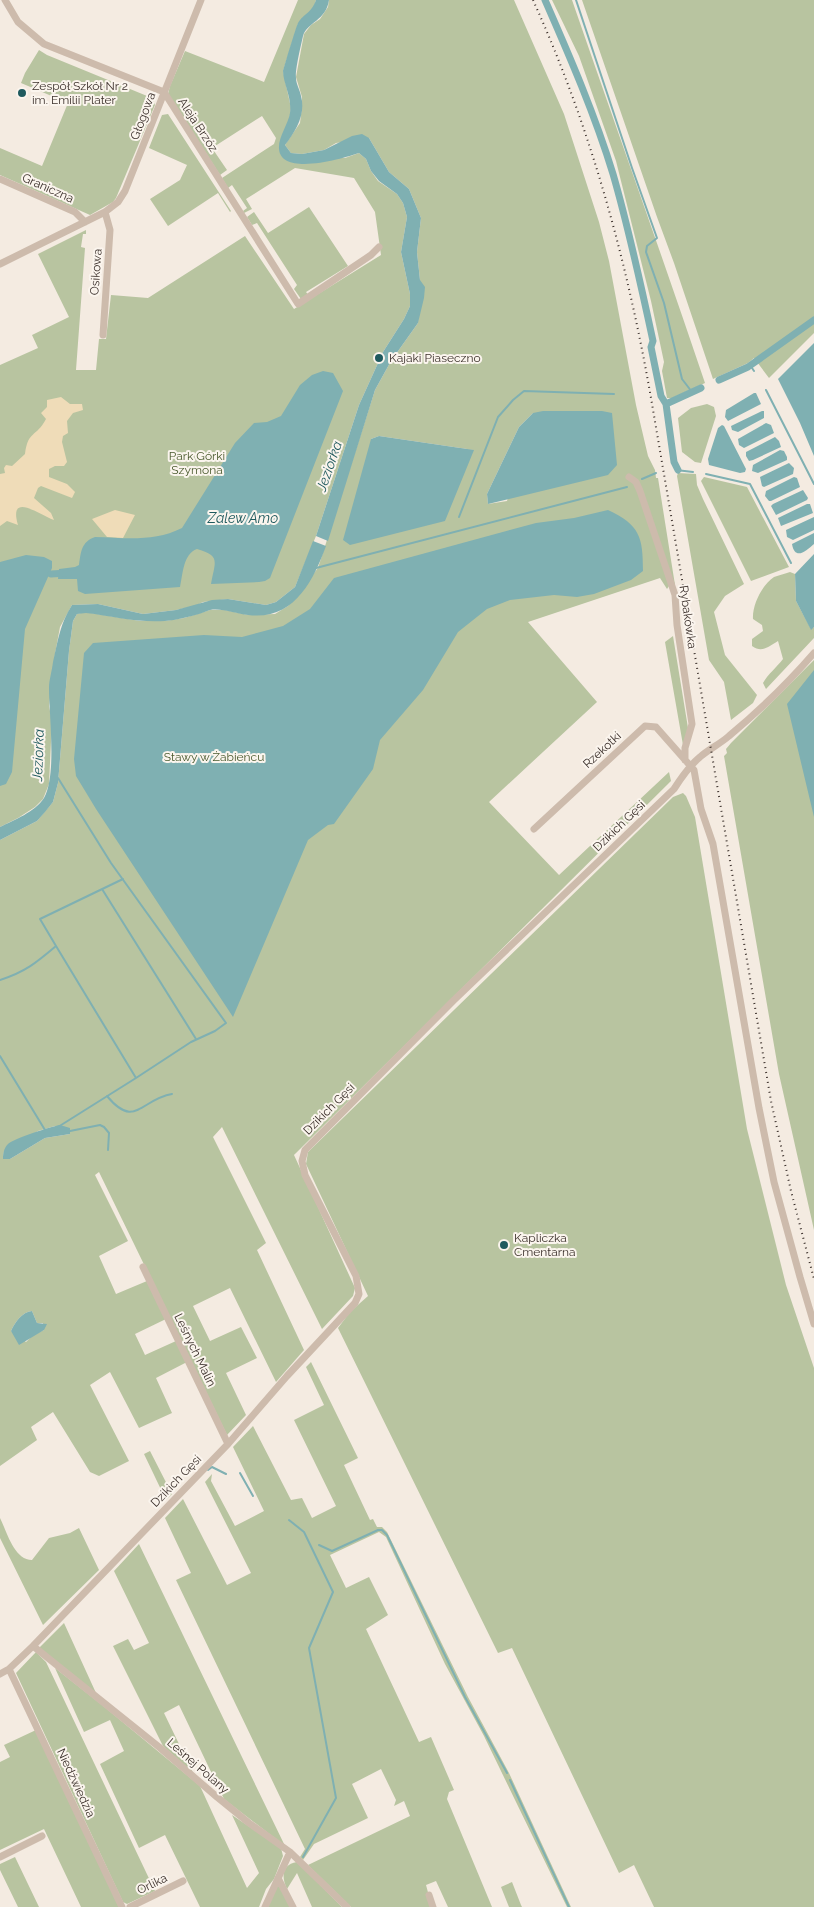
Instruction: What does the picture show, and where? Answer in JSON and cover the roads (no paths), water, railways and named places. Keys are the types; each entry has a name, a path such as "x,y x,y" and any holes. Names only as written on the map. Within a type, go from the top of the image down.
{"street":[{"name":"Aleja Brzóz","path":"5,0 18,22 44,44 164,92 298,304 371,255 379,247"},
{"name":"Głogowa","path":"0,264 105,212 116,204 125,191 201,0"},
{"name":"Graniczna","path":"0,179 75,212 85,222"},
{"name":"Osikowa","path":"103,335 110,230 105,212"},
{"name":"Rybakówka","path":"629,477 636,482 640,491 675,594 677,625 692,724 685,748 684,760"},
{"name":"Dzikich Gęsi","path":"0,1674 9,1669 32,1646 228,1444 287,1376 355,1303 359,1290 356,1276 305,1175 302,1161 305,1150 460,995 674,790 690,766 727,738 755,713 814,653"},
{"name":"Rzekotki","path":"534,829 645,726 656,727 684,760"},
{"path":"684,760 695,773 701,809 713,844 759,1108 774,1182 814,1324"},
{"name":"Leśnych Malin","path":"142,1267 228,1444"},
{"name":"Leśnej Polany","path":"32,1646 144,1735 249,1823 290,1852 347,1907"},
{"name":"Niedźwiedzia","path":"9,1669 122,1907"},
{"path":"0,1857 42,1836"},
{"path":"265,1907 290,1852"},
{"path":"278,1878 293,1907"},
{"name":"Orlika","path":"130,1907 184,1881"},
{"path":"429,1895 434,1907"}],"water":[{"path":"316,0 329,0 324,13 308,27 303,36 296,74 302,103 301,116 293,134 285,145 291,153 302,154 324,150 352,136 362,134 369,138 389,172 409,189 421,218 417,252 420,280 425,287 418,323 391,361 375,390 328,541 316,536 359,405 383,352 410,306 410,294 401,252 407,217 403,203 397,194 379,181 371,171 366,159 359,153 328,161 302,164 290,162 282,157 279,149 280,140 290,113 290,101 283,71 298,23 312,8"},
{"path":"814,343 814,456 778,379"},
{"name":"Zalew Amo","path":"323,371 333,373 343,391 270,578 259,582 211,584 215,565 213,557 197,549 186,560 180,587 85,594 78,591 77,579 58,579 59,569 79,565 81,552 84,545 90,539 95,537 150,537 182,528 235,443 254,423 267,422 281,416 300,385 312,375"},
{"path":"756,393 761,404 728,421 725,417 726,410"},
{"path":"543,411 602,411 612,413 617,465 608,475 488,504 487,494 519,427 533,413"},
{"path":"764,411 764,418 738,432 732,430 731,426"},
{"path":"766,423 771,425 774,433 744,448 739,445 738,439"},
{"path":"722,425 746,469 745,472 740,473 709,465 708,459 718,428"},
{"path":"379,436 474,450 445,521 350,545 343,540 371,439"},
{"path":"775,437 781,447 749,461 746,452"},
{"path":"780,450 784,451 787,460 758,473 752,471 753,465"},
{"path":"789,463 794,468 793,474 764,487 762,486 760,477"},
{"path":"794,477 797,478 800,487 771,501 765,496 766,491"},
{"path":"803,490 808,498 807,500 776,515 771,506 773,504"},
{"path":"810,504 813,513 781,526 778,518"},
{"name":"Stawy w Żabieńcu","path":"608,510 627,521 638,533 642,549 643,571 631,580 594,594 577,597 554,595 510,600 487,609 458,632 423,690 380,740 373,769 334,824 328,825 308,840 233,1017 76,776 74,759 84,653 93,643 204,635 242,637 283,626 310,609 334,578 536,523 574,518"},
{"path":"814,517 814,530 793,540 787,537 786,530"},
{"path":"814,533 814,544 808,549 798,553 793,549 792,544"},
{"path":"313,541 326,546 315,573 299,596 277,612 264,615 248,615 225,610 210,610 165,621 135,620 86,613 77,614 73,621 69,651 58,783 53,802 37,821 0,840 0,827 24,815 40,803 48,788 51,760 49,682 60,632 72,605 98,604 143,614 176,610 212,600 228,599 266,605 276,602 295,587"},
{"path":"814,554 814,627 811,630 796,601 795,574"},
{"path":"26,555 44,557 52,561 52,568 25,629 12,772 6,784 0,786 0,562"},
{"path":"814,670 814,817 787,704"},
{"path":"60,1125 70,1128 70,1134 45,1138 10,1159 3,1159 5,1149 11,1142"},
{"path":"32,1311 37,1323 47,1324 44,1330 19,1345 11,1331 19,1318 25,1313"}],"waterway":[{"path":"545,0 590,108 613,174 630,236 644,299 653,341 651,347 661,396 666,404 674,462 678,470"},
{"path":"576,0 657,238 647,246 646,252 664,303 682,379 692,392"},
{"path":"719,380 748,367 814,320"},
{"path":"750,365 754,371"},
{"path":"666,404 701,388"},
{"path":"766,390 814,484"},
{"path":"459,517 498,417 524,391 614,394"},
{"path":"676,470 693,472"},
{"path":"642,479 656,473"},
{"path":"706,474 750,484 791,563"},
{"path":"316,568 627,487"},
{"path":"51,574 68,573"},
{"path":"58,778 111,863 226,1023 215,1031 191,1042 136,1078"},
{"path":"0,980 30,966 56,946 40,919 123,879"},
{"path":"102,889 196,1039"},
{"path":"56,946 136,1078 58,1127"},
{"path":"0,1056 45,1130"},
{"path":"107,1096 117,1106 125,1111 132,1112 161,1097 172,1094"},
{"path":"70,1131 100,1125 109,1133 108,1150"},
{"path":"208,1470 212,1467 226,1474"},
{"path":"240,1473 253,1496"},
{"path":"289,1520 304,1532 333,1592 309,1648 336,1798 303,1857"},
{"path":"319,1545 332,1551 378,1530 382,1530 387,1535 465,1697 507,1773"},
{"path":"510,1780 569,1907"}],"railway":[{"path":"533,0 573,97 605,196 631,296 651,398 771,1101 791,1191 814,1279"}],"place":[{"name":"Zespół Szkół Nr 2 im. Emilii Plater","path":"22,93"},
{"name":"Kajaki Piaseczno","path":"379,358"},
{"name":"Kapliczka Cmentarna","path":"504,1245"}],"park label":[{"name":"Park Górki Szymona","path":"197,463"}],"water label":[{"name":"Jeziorka","path":"329,466"},
{"name":"Jeziorka","path":"38,755"}]}
